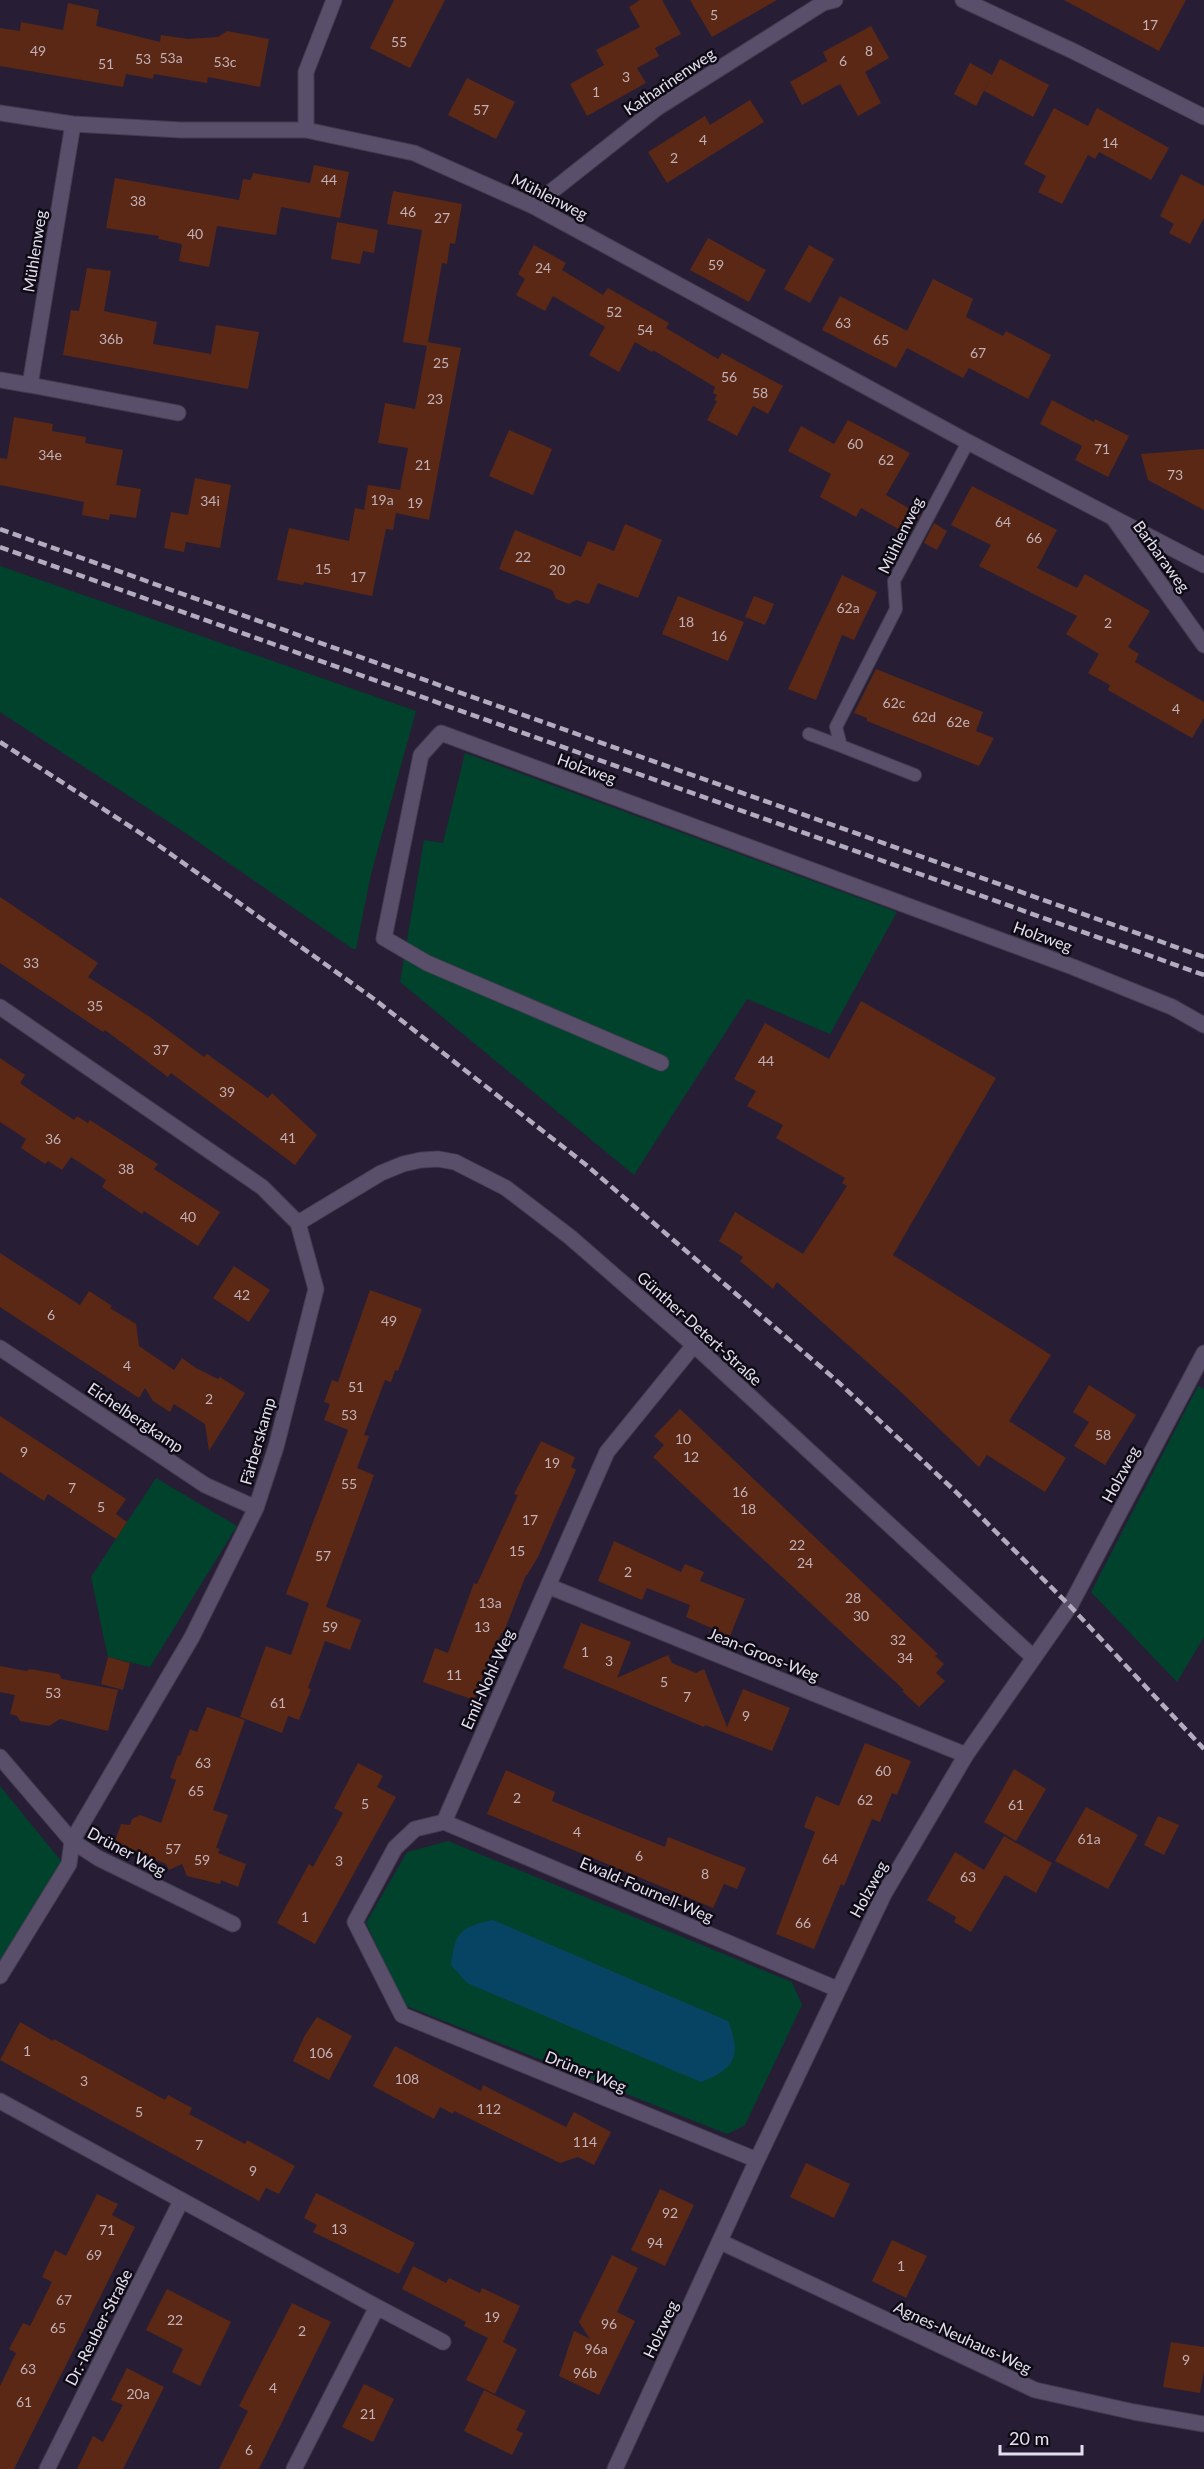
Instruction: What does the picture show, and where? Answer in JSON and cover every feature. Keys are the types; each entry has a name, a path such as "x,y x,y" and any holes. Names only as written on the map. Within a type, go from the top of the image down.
{"street":[{"path":"306,130 306,72 334,0"},
{"name":"Katharinenweg","path":"533,206 657,108 823,3 835,0"},
{"path":"963,0 1073,51 1204,117"},
{"name":"Mühlenweg","path":"0,113 73,124 181,130 306,130 414,153 533,206 968,442 1204,565"},
{"name":"Mühlenweg","path":"30,385 73,124"},
{"path":"0,380 178,413"},
{"name":"Barbaraweg","path":"1112,517 1204,645"},
{"name":"Holzweg","path":"661,1063 427,963 384,938 422,755 441,733 1073,967 1172,1007 1204,1025"},
{"name":"Färberskamp","path":"0,1007 262,1187 298,1223 316,1289 276,1447 256,1508 192,1637 72,1841 69,1864 0,1976"},
{"name":"Günther-Detert-Straße","path":"298,1223 381,1173 403,1164 438,1159 455,1162 507,1188 570,1237 694,1345 1033,1657"},
{"name":"Emil-Nohl-Weg","path":"444,1822 607,1452 694,1345"},
{"name":"Eichelbergkamp","path":"0,1348 205,1485 256,1508"},
{"name":"Holzweg","path":"615,2469 757,2160 884,1894 966,1755 1070,1606 1204,1353"},
{"name":"Jean-Groos-Weg","path":"548,1586 966,1755"},
{"name":"Drüner Weg","path":"0,1757 72,1841 98,1858 233,1924"},
{"name":"Drüner Weg","path":"444,1822 415,1828 394,1848 355,1922 402,2015 757,2160"},
{"name":"Ewald-Fournell-Weg","path":"444,1822 837,1989"},
{"path":"0,2101 443,2342"},
{"name":"Dr.-Reuber-Straße","path":"46,2469 181,2201"},
{"name":"Agnes-Neuhaus-Weg","path":"721,2242 1035,2390 1204,2424"},
{"path":"294,2469 377,2307"}],"lane":[{"name":"Mühlenweg","path":"841,746 836,727 896,609 894,581 968,442"},
{"path":"809,734 915,775"}],"green space":[{"path":"0,566 416,711 371,874 356,949 181,830 0,712"},
{"path":"465,753 897,912 830,1034 747,999 634,1175 400,982 424,840 443,843"},
{"path":"1198,1386 1204,1389 1204,1637 1177,1682 1091,1592"},
{"path":"156,1478 237,1526 150,1667 108,1657 91,1577"},
{"path":"0,1786 62,1862 0,1963"},
{"path":"448,1841 792,1982 802,2005 745,2125 727,2134 404,2005 366,1923 407,1852"}],"water":[{"path":"493,1920 728,2021 735,2052 728,2066 722,2072 701,2082 467,1983 451,1965 455,1945 467,1928"}],"building":[{"path":"394,0 445,0 410,68 370,48"},
{"path":"640,0 662,0 681,34 655,48 659,56 637,68 646,83 587,116 570,84 604,65 596,50 640,27 629,7"},
{"path":"690,0 777,0 712,37"},
{"path":"1064,0 1186,0 1159,51"},
{"path":"68,3 99,10 96,26 160,42 161,35 188,39 218,37 227,31 269,39 260,87 208,77 207,83 154,74 153,79 126,74 123,87 0,66 0,28 20,31 21,22 63,30"},
{"path":"871,26 889,58 865,72 881,103 858,116 840,84 802,105 790,82 827,61 823,52"},
{"path":"1000,59 1049,85 1033,117 984,91"},
{"path":"970,63 992,75 976,106 954,94"},
{"path":"467,78 515,102 496,139 448,115"},
{"path":"750,100 764,122 667,183 648,152 705,116 710,125"},
{"path":"1054,108 1088,126 1097,108 1169,148 1151,180 1099,152 1095,159 1088,155 1062,204 1038,192 1046,176 1024,164"},
{"path":"314,165 349,172 340,218 281,207 276,235 217,226 209,267 179,261 182,244 158,239 159,236 106,228 115,178 239,200 243,179 251,180 253,173 310,183"},
{"path":"1181,174 1204,186 1204,218 1190,244 1169,233 1174,224 1160,216"},
{"path":"393,191 462,204 455,244 450,243 447,264 442,263 428,342 461,348 429,520 396,513 393,530 386,529 372,596 304,582 303,585 277,580 289,528 349,541 355,508 364,510 368,485 400,490 408,448 378,443 385,403 415,409 427,346 403,342 422,230 387,224"},
{"path":"337,222 378,230 374,253 363,251 360,264 331,259"},
{"path":"708,238 766,270 749,302 690,270"},
{"path":"534,245 566,263 562,270 603,295 608,288 669,323 666,328 718,359 722,353 783,386 768,414 753,406 737,436 707,420 717,401 714,400 717,395 713,393 715,387 653,350 652,352 635,342 619,372 589,355 605,327 553,296 545,311 516,295 525,279 518,274"},
{"path":"809,245 834,259 810,303 784,289"},
{"path":"87,268 111,271 104,311 157,322 153,344 211,354 216,325 259,332 248,389 63,355 71,310 79,311"},
{"path":"933,279 973,299 966,317 1003,336 1006,331 1051,355 1028,399 969,368 963,378 907,348 896,368 822,330 840,296 907,331"},
{"path":"1052,400 1094,422 1095,419 1129,436 1108,477 1075,460 1082,446 1040,424"},
{"path":"14,417 53,424 52,431 86,437 85,443 123,450 116,485 141,489 136,518 110,514 109,520 82,515 84,502 0,485 0,458 7,459"},
{"path":"848,420 910,453 886,495 920,515 909,535 861,508 856,517 820,497 831,474 788,451 801,426 834,444"},
{"path":"509,430 552,449 533,495 489,476"},
{"path":"1204,449 1204,510 1148,480 1141,454"},
{"path":"195,478 231,485 220,548 186,542 184,552 164,548 171,512 188,515"},
{"path":"972,486 1057,530 1037,568 1077,588 1085,574 1150,611 1128,647 1139,654 1135,662 1204,702 1204,718 1192,738 1108,690 1110,685 1088,673 1099,654 1066,634 1077,616 979,566 991,545 951,525"},
{"path":"934,523 947,531 937,550 924,543"},
{"path":"625,524 662,540 638,598 598,583 589,604 576,600 569,604 556,599 552,590 499,569 515,530 581,557 588,541 614,551"},
{"path":"842,575 877,592 854,640 842,635 816,700 788,689"},
{"path":"678,596 744,622 728,661 662,634"},
{"path":"754,596 774,604 765,625 745,617"},
{"path":"876,669 983,712 976,731 994,738 979,766 867,721 867,718 854,713"},
{"path":"0,897 98,963 88,977 150,1017 204,1057 207,1054 268,1098 272,1093 317,1135 295,1165 171,1073 168,1077 105,1030 103,1032 0,963"},
{"path":"861,1001 996,1078 893,1255 1051,1355 1009,1421 1066,1458 1045,1492 987,1455 979,1467 901,1392 777,1282 773,1289 740,1261 743,1257 719,1241 735,1212 803,1254 847,1186 842,1183 845,1178 776,1138 783,1125 747,1106 756,1091 734,1079 765,1023 829,1059"},
{"path":"0,1058 25,1075 20,1083 34,1093 74,1120 77,1116 88,1123 90,1120 158,1164 154,1169 220,1212 198,1246 144,1211 142,1214 102,1187 106,1180 71,1157 62,1170 48,1161 45,1164 21,1148 26,1139 0,1122"},
{"path":"0,1253 80,1305 89,1291 112,1306 110,1308 136,1324 139,1346 174,1370 182,1358 196,1368 218,1379 220,1377 245,1393 209,1451 205,1424 174,1404 170,1412 153,1401 145,1388 139,1398 0,1307"},
{"path":"234,1266 270,1290 249,1322 213,1298"},
{"path":"370,1290 422,1309 398,1371 395,1370 391,1382 385,1380 364,1435 369,1436 357,1468 374,1475 326,1607 361,1620 350,1650 325,1641 299,1720 288,1716 282,1733 240,1717 266,1646 291,1655 309,1603 286,1594 348,1430 324,1420 330,1404 324,1402 332,1380 338,1382"},
{"path":"1089,1385 1136,1415 1105,1465 1074,1446 1089,1422 1073,1412"},
{"path":"680,1409 938,1654 935,1656 944,1664 936,1673 945,1681 919,1707 902,1691 904,1690 653,1457 664,1445 654,1436"},
{"path":"0,1416 126,1499 116,1514 127,1522 116,1539 48,1494 44,1501 0,1472"},
{"path":"541,1441 575,1457 571,1467 576,1470 538,1557 526,1575 503,1634 501,1633 495,1644 474,1700 423,1682 435,1648 448,1653 474,1583 477,1584 518,1495 514,1494"},
{"path":"614,1541 681,1572 685,1564 704,1572 700,1581 745,1599 730,1636 686,1617 690,1605 647,1588 642,1600 598,1581"},
{"path":"581,1623 631,1642 617,1678 668,1655 672,1663 696,1673 704,1669 727,1727 743,1689 790,1708 772,1751 705,1725 704,1727 563,1668"},
{"path":"108,1657 130,1663 123,1690 101,1684"},
{"path":"0,1666 59,1674 62,1679 118,1690 108,1731 60,1719 49,1726 20,1721 17,1716 10,1714 15,1695 0,1692"},
{"path":"207,1707 245,1720 213,1810 228,1815 216,1848 220,1849 218,1853 246,1864 238,1887 221,1880 220,1884 187,1876 182,1864 169,1870 166,1864 115,1841 121,1824 130,1825 132,1819 140,1815 161,1823 176,1780 170,1778 178,1755 180,1756 190,1729 197,1732"},
{"path":"865,1743 911,1761 897,1795 892,1793 880,1822 872,1819 844,1886 841,1884 814,1949 776,1934 815,1832 804,1827 816,1796 839,1806"},
{"path":"358,1763 383,1776 377,1787 396,1797 315,1944 277,1923 309,1864 313,1867 343,1813 334,1808"},
{"path":"1014,1769 1046,1789 1016,1841 984,1822"},
{"path":"506,1770 555,1792 552,1801 615,1827 665,1847 668,1837 746,1868 737,1889 724,1884 713,1908 487,1814"},
{"path":"1086,1807 1138,1835 1108,1889 1055,1861"},
{"path":"1158,1816 1179,1825 1164,1855 1144,1845"},
{"path":"1004,1836 1052,1863 1036,1893 1005,1875 971,1932 954,1922 956,1917 927,1900 955,1852 984,1870"},
{"path":"317,2017 352,2036 329,2080 293,2061 305,2035"},
{"path":"20,2022 165,2100 168,2095 192,2108 189,2114 245,2144 247,2140 295,2166 279,2194 266,2188 259,2201 0,2060"},
{"path":"395,2046 481,2091 483,2085 566,2127 574,2112 611,2132 594,2165 578,2157 560,2163 454,2111 453,2114 440,2107 434,2119 373,2086"},
{"path":"806,2163 850,2184 834,2218 790,2197"},
{"path":"660,2189 694,2205 665,2266 631,2250"},
{"path":"316,2193 415,2243 399,2274 313,2232 317,2225 304,2218"},
{"path":"97,2194 118,2204 112,2215 135,2227 14,2469 0,2469 0,2386 16,2353 9,2349 23,2323 30,2326 52,2282 42,2277 55,2250 66,2256"},
{"path":"892,2240 927,2256 906,2298 872,2281"},
{"path":"612,2255 638,2268 617,2312 635,2321 599,2395 559,2376 574,2331 590,2339 579,2322"},
{"path":"413,2266 446,2283 449,2278 480,2293 482,2288 520,2306 503,2342 517,2349 495,2394 466,2380 488,2338 464,2326 466,2322 402,2289"},
{"path":"167,2289 231,2322 200,2386 172,2372 183,2349 146,2330"},
{"path":"292,2303 331,2322 259,2469 219,2469 248,2411 239,2406"},
{"path":"1171,2342 1204,2347 1204,2370 1200,2393 1163,2387"},
{"path":"127,2368 164,2387 123,2469 77,2469 93,2436 103,2442 123,2405 111,2400"},
{"path":"364,2384 394,2399 373,2442 342,2427"},
{"path":"484,2390 526,2411 516,2430 523,2433 512,2455 464,2431"}],"railway":[{"path":"0,529 1204,957"},
{"path":"0,547 1204,975"},
{"path":"0,742 151,840 374,999 585,1164 836,1380 955,1491 1070,1606 1204,1749"}]}
